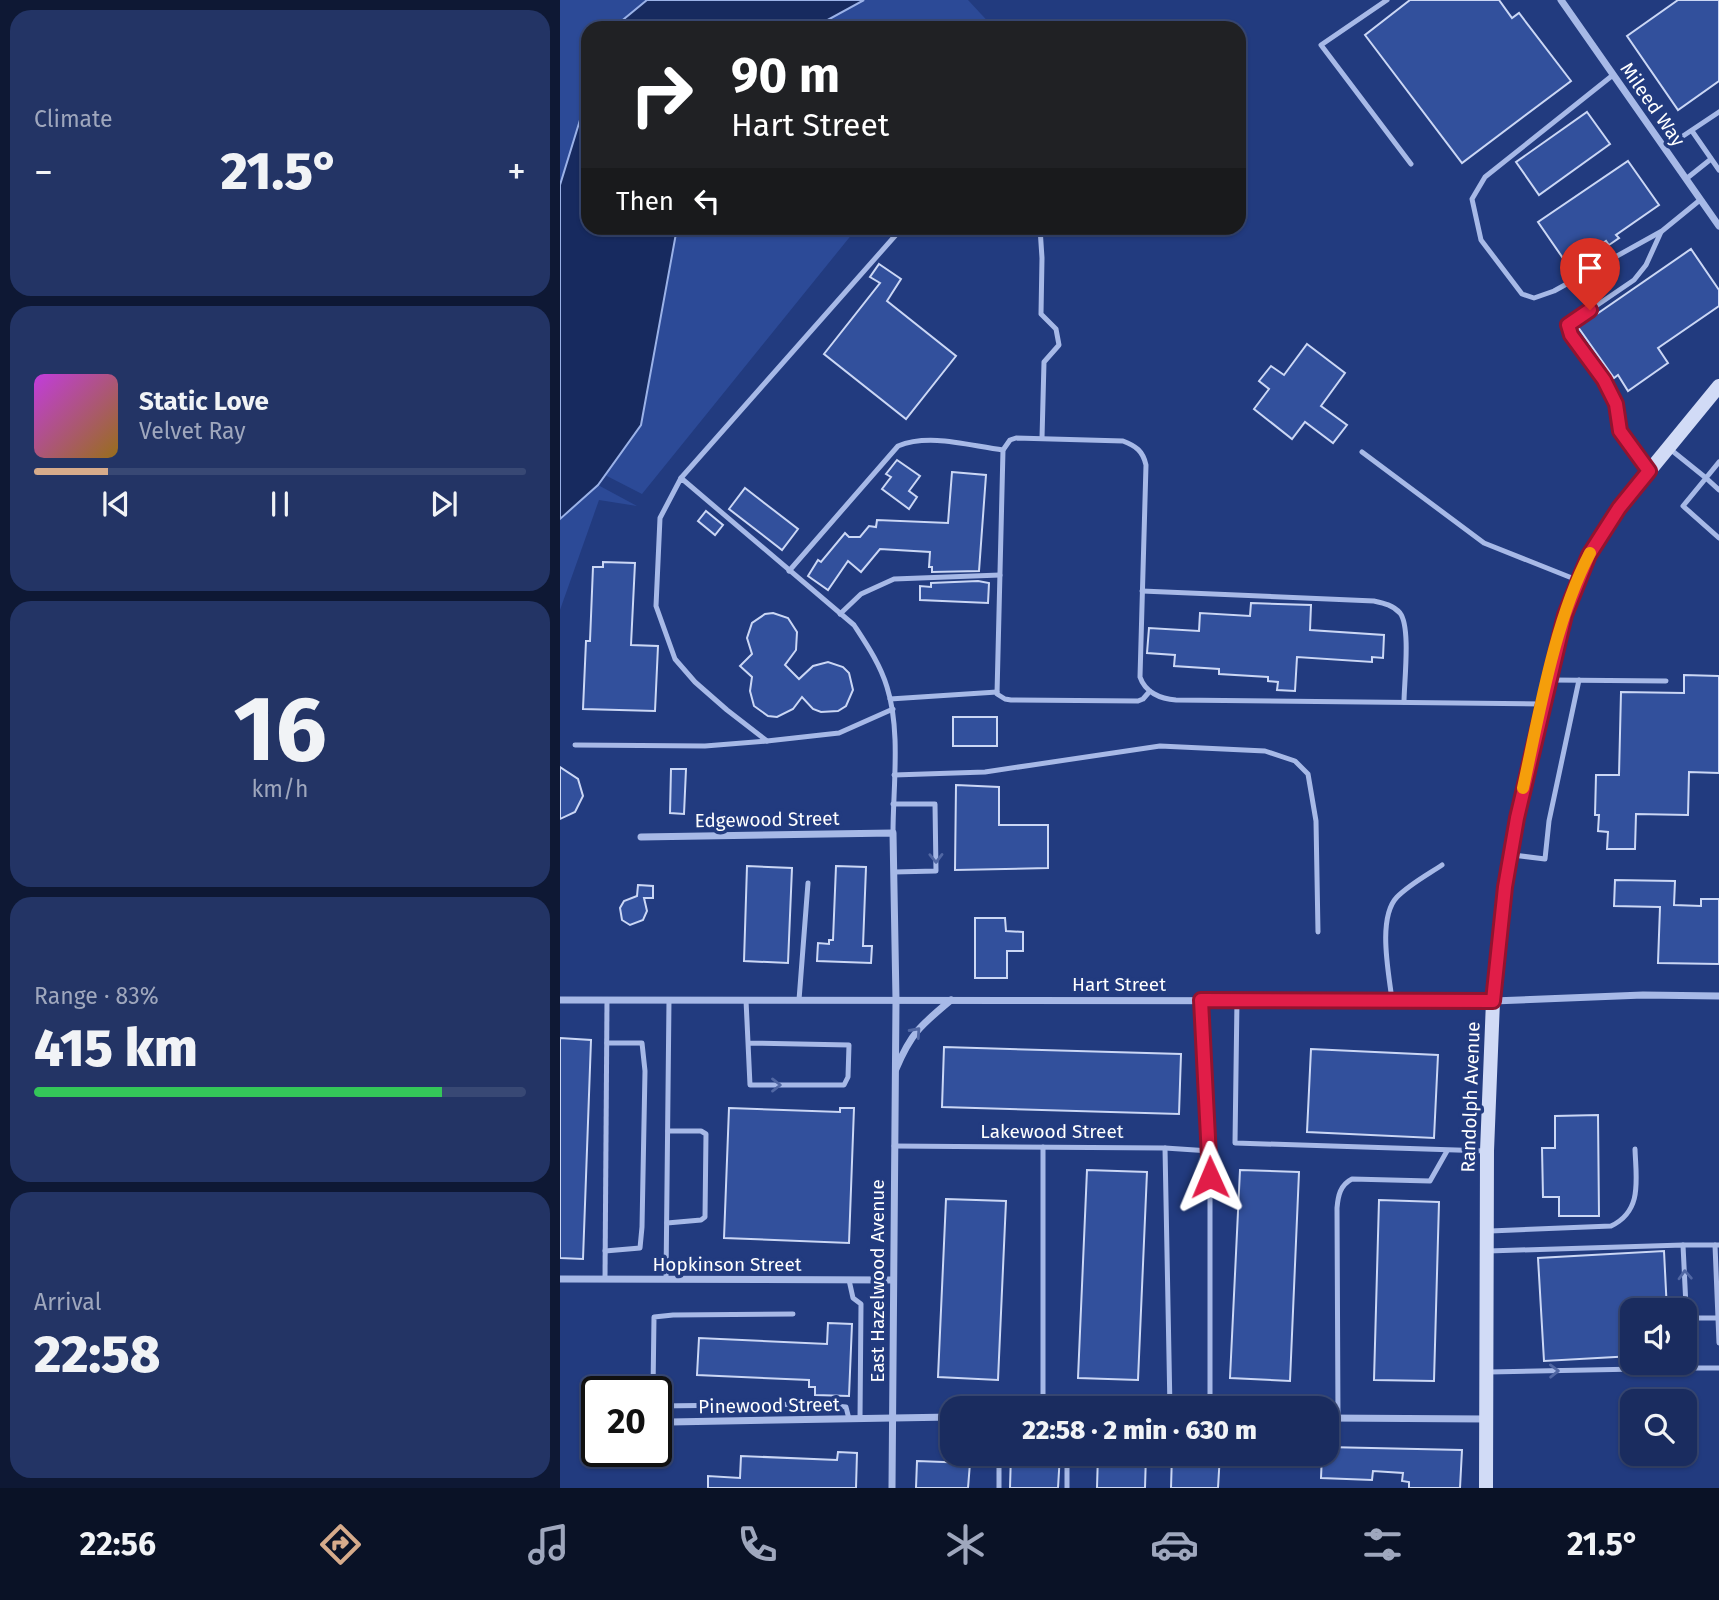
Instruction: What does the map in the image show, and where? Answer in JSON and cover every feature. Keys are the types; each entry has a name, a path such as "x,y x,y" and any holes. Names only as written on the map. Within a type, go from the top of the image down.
{"main road":[{"name":"Randolph Avenue","path":"1486,1488 1487,1151 1493,1001 1510,855 1523,787 1548,680 1577,580 1603,531 1719,386"}],"street":[{"name":"Mileed Way","path":"1561,0 1719,226"},
{"name":"East Hazelwood Avenue","path":"892,1488 896,1000 893,833"},
{"name":"Edgewood Street","path":"640,837 893,833"},
{"name":"Hart Street","path":"560,1000 1493,1001 1643,995 1719,996"},
{"name":"East Hazelwood Avenue","path":"895,1073 908,1041 926,1020 952,1000"},
{"name":"Hopkinson Street","path":"560,1279 893,1280"},
{"name":"Pinewood Street","path":"672,1422 940,1418"},
{"path":"1339,1418 1486,1419"}],"lane":[{"path":"1387,0 1321,45 1411,164"},
{"path":"1614,75 1485,177 1472,199 1481,240 1522,294 1534,298 1554,292 1662,231 1700,200"},
{"path":"1665,148 1719,112"},
{"path":"1692,131 1719,170"},
{"path":"1686,179 1712,159"},
{"path":"1649,471 1620,431 1616,404 1604,380 1571,335 1568,325 1634,280 1646,265 1662,231"},
{"path":"767,741 695,682 675,659 656,606 660,518 681,478 896,235"},
{"path":"1040,235 1041,314 1056,329 1059,345 1044,362 1042,438"},
{"path":"997,692 1003,450 1010,440 1016,438 1042,438 1124,441 1141,450 1146,465 1140,677 1142,683 1160,698 1542,704"},
{"path":"789,571 898,446 911,441 926,440 1003,450"},
{"path":"1669,448 1719,490"},
{"path":"1362,452 1477,539 1577,580"},
{"path":"1719,462 1683,506 1719,538"},
{"path":"681,478 854,625 872,652 887,686 892,709 893,833"},
{"path":"840,614 861,594 894,579 1000,575"},
{"path":"1142,592 1374,601 1391,606 1400,613 1405,625 1404,702"},
{"path":"1548,680 1666,681"},
{"path":"1510,855 1545,859 1549,821 1579,680"},
{"path":"890,699 997,692 1005,699 1138,701 1150,691"},
{"path":"575,745 705,746 839,733 892,709"},
{"path":"894,775 985,772 1160,746 1265,751 1295,761 1307,774 1316,821 1318,932"},
{"path":"893,804 935,804 936,871 894,872"},
{"path":"1392,1000 1385,930 1390,911 1395,899 1412,884 1443,865"},
{"path":"799,1000 808,883"},
{"path":"605,1279 607,1000"},
{"path":"666,1279 669,1000"},
{"path":"746,1000 748,1043 750,1085 844,1085 848,1077 849,1045 748,1043"},
{"path":"1201,1000 1210,1151 1210,1396"},
{"path":"1237,1000 1235,1143 1487,1151"},
{"path":"605,1251 640,1248 645,1071 642,1043 607,1043"},
{"path":"667,1223 701,1220 705,1217 706,1134 701,1131 668,1132"},
{"name":"Lakewood Street","path":"894,1146 1165,1148 1210,1151"},
{"path":"1043,1147 1043,1396"},
{"path":"1165,1148 1170,1396"},
{"path":"1487,1232 1611,1226 1619,1222 1630,1212 1636,1198 1635,1149"},
{"path":"1338,1396 1337,1208 1340,1192 1345,1182 1352,1179 1430,1181 1447,1151"},
{"path":"1683,1245 1686,1298"},
{"path":"1487,1251 1717,1245 1719,1343"},
{"path":"849,1280 852,1298 861,1304 860,1418"},
{"path":"653,1376 654,1317 793,1314"},
{"path":"1697,1318 1718,1318"},
{"path":"1697,1368 1719,1368"},
{"path":"1486,1372 1620,1369"},
{"path":"672,1406 821,1405 846,1407 849,1419"},
{"path":"999,1466 999,1488"},
{"path":"1067,1466 1067,1488"}],"shaded area":[{"path":"560,0 647,0 622,21 581,21 581,117 560,185"},
{"path":"647,0 864,0 826,21 622,21"},
{"path":"864,0 968,0 988,21 826,21"},
{"path":"581,117 581,235 676,235 641,425 598,485 560,519 560,185"},
{"path":"676,235 851,235 642,494 605,475 641,425"},
{"path":"598,485 637,506 599,500 560,610 560,519"}],"building":[{"path":"1410,0 1499,0 1512,18 1519,13 1571,81 1462,163 1365,35"},
{"path":"1678,0 1719,0 1719,81 1678,110 1627,36"},
{"path":"1587,112 1610,144 1539,195 1516,162"},
{"path":"1628,161 1659,205 1616,235 1619,238 1609,245 1606,241 1569,267 1538,222"},
{"path":"1691,249 1719,290 1719,306 1658,348 1668,363 1628,391 1618,375 1614,378 1578,327"},
{"path":"879,264 901,279 887,301 956,356 906,419 824,354 880,283 870,277"},
{"path":"1307,344 1345,373 1321,406 1347,425 1333,443 1305,422 1292,439 1254,409 1269,389 1259,381 1271,366 1284,375"},
{"path":"897,460 920,476 909,491 917,497 909,509 882,489 891,477 886,474"},
{"path":"952,472 986,475 979,571 932,572 932,567 929,567 930,552 880,549 861,572 848,561 828,590 808,576 818,560 821,562 845,533 849,537 860,537 869,526 876,527 877,520 948,523"},
{"path":"745,488 798,529 782,550 729,509"},
{"path":"706,511 723,525 715,535 698,521"},
{"path":"603,562 635,563 631,645 658,646 655,711 583,709 586,641 590,641 593,567 603,567"},
{"path":"978,581 989,583 988,603 920,600 920,586"},
{"path":"1251,603 1311,605 1310,630 1384,635 1383,658 1372,657 1372,662 1297,657 1295,691 1277,690 1278,682 1268,681 1268,677 1219,674 1219,669 1174,666 1175,655 1147,653 1149,628 1199,631 1200,613 1250,616"},
{"path":"773,613 788,618 797,632 796,650 785,665 799,679 813,666 828,662 843,667 849,673 853,690 846,706 838,711 821,712 813,709 802,697 793,709 777,717 768,716 754,706 750,691 752,677 740,666 752,654 747,638 752,623 765,614"},
{"path":"1684,675 1719,676 1719,773 1689,772 1688,815 1636,814 1635,849 1607,849 1608,832 1598,831 1599,815 1595,815 1596,775 1619,775 1621,692 1684,693"},
{"path":"953,717 997,717 997,746 953,746"},
{"path":"560,767 578,779 583,796 575,812 560,819"},
{"path":"671,769 686,769 684,814 670,813"},
{"path":"956,785 999,787 999,825 1048,825 1048,868 955,870"},
{"path":"747,866 792,868 788,963 744,961"},
{"path":"836,866 866,867 863,946 872,946 871,963 817,961 818,943 829,944 829,940 833,940"},
{"path":"1615,880 1675,881 1674,905 1701,906 1701,899 1719,899 1719,964 1658,963 1660,907 1614,906"},
{"path":"638,885 653,886 653,898 644,898 647,911 643,920 630,925 622,920 620,908 624,901 637,896"},
{"path":"975,918 1005,918 1006,931 1023,932 1023,951 1007,951 1007,978 975,978"},
{"path":"560,1038 591,1040 583,1259 560,1258"},
{"path":"944,1047 1181,1054 1179,1114 942,1107"},
{"path":"1311,1049 1438,1055 1434,1138 1307,1132"},
{"path":"729,1108 840,1112 840,1108 854,1108 849,1243 724,1238"},
{"path":"1598,1115 1599,1216 1559,1216 1559,1197 1543,1197 1542,1148 1555,1148 1555,1116"},
{"path":"1087,1170 1147,1172 1138,1380 1078,1378"},
{"path":"1240,1170 1299,1172 1290,1381 1230,1378"},
{"path":"946,1199 1006,1201 998,1380 938,1377"},
{"path":"1379,1200 1439,1202 1434,1381 1374,1380"},
{"path":"1664,1251 1666,1298 1620,1298 1620,1357 1544,1361 1538,1258"},
{"path":"828,1323 852,1324 849,1396 815,1395 815,1387 809,1387 809,1380 697,1375 699,1338 827,1344"},
{"path":"1339,1447 1462,1450 1460,1488 1409,1488 1409,1482 1402,1481 1403,1473 1373,1471 1372,1480 1321,1478 1322,1466 1339,1466"},
{"path":"838,1452 857,1453 856,1488 708,1488 708,1476 740,1478 741,1456 837,1460"},
{"path":"917,1461 940,1462 940,1466 970,1466 968,1488 916,1488"},
{"path":"1011,1466 1059,1466 1058,1488 1010,1488"},
{"path":"1098,1466 1146,1466 1145,1488 1097,1488"},
{"path":"1172,1466 1219,1466 1218,1488 1171,1488"}],"slow traffic":[{"path":"1523,788 1565,615 1590,553"}],"route":[{"path":"1210,1177 1201,1000 1493,1001 1505,887 1517,818 1565,615 1589,555 1619,508 1649,471 1620,431 1616,404 1604,380 1571,335 1568,325 1590,310"}]}
